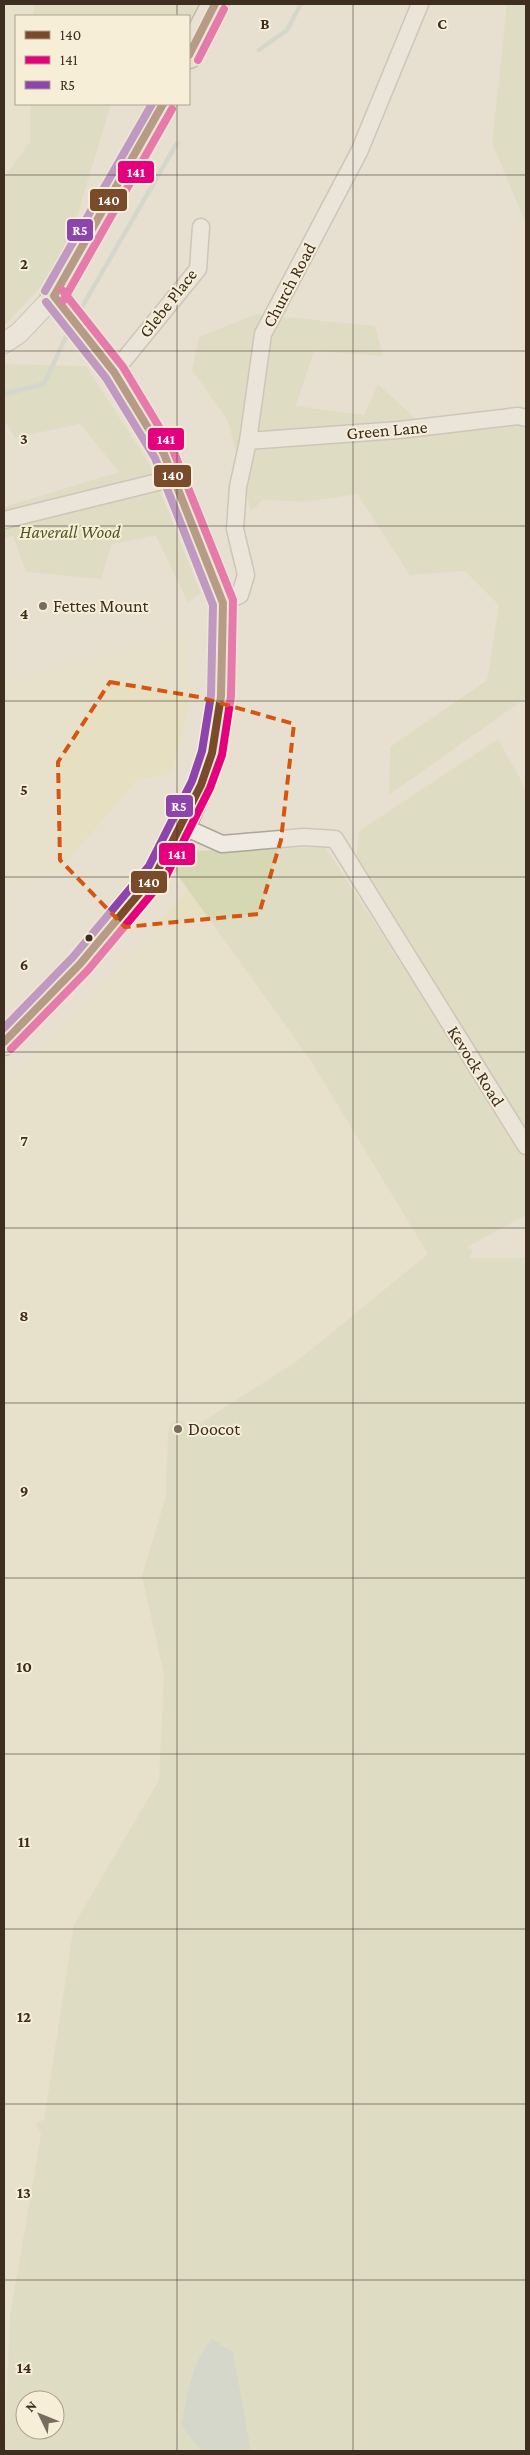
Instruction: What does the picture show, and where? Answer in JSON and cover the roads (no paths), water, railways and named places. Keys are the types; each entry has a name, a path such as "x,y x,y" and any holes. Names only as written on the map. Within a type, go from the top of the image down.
{"main road":[{"path":"190,54 215,4"},
{"path":"4,1042 80,964 157,872 182,826 212,753 220,696 223,603 156,437 114,372 67,312 163,105"}],"street":[{"name":"Church Road","path":"223,603 240,596 246,574 235,529 238,487 248,441 263,334 359,152 420,4"},
{"name":"Glebe Place","path":"114,372 198,269 201,227"},
{"path":"4,343 19,332 67,312"},
{"name":"Green Lane","path":"248,441 399,430 518,416 526,418"},
{"path":"4,520 174,478"},
{"name":"Kevock Road","path":"182,826 222,844 304,837 335,839 526,1146"}],"waterway":[{"path":"259,50 287,30 301,4"},
{"path":"79,312 177,143"},
{"path":"4,394 44,384 69,330"}],"place":[{"name":"Fettes Mount","path":"43,606"},
{"name":"Doocot","path":"178,1429"}],"park label":[{"name":"Haverall Wood","path":"70,532"}]}
